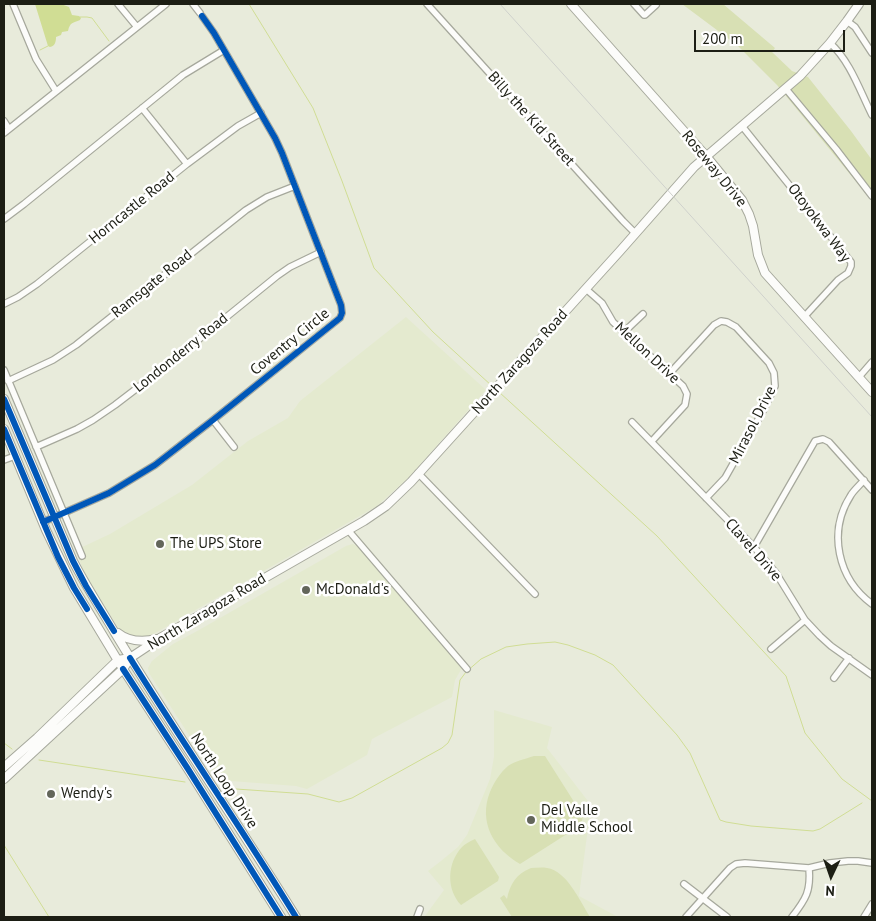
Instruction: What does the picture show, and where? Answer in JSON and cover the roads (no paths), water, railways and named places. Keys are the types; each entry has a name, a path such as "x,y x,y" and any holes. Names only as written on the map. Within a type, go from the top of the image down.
{"main road":[{"name":"Roseway Drive","path":"571,4 730,185 746,206 753,226 758,255 765,273 872,392"},
{"name":"North Zaragoza Road","path":"4,779 123,669 130,658 160,638 373,515 399,494 586,289 694,167 800,76 830,43 859,4"},
{"name":"North Loop Drive","path":"4,399 73,561 86,586 167,718 296,917"},
{"name":"North Loop Drive","path":"4,429 42,522 74,588 123,669 281,917"},
{"path":"114,631 124,638 132,640 155,640 160,638"},
{"name":"North Zaragoza Road","path":"118,660 130,658"},
{"path":"4,767 118,660"},
{"path":"4,775 34,748 37,738"},
{"path":"188,770 198,764"}],"street":[{"path":"14,4 36,59 56,91"},
{"path":"118,4 136,27"},
{"path":"4,133 166,4"},
{"name":"Coventry Circle","path":"42,522 121,486 167,456 341,317 341,305 275,138 214,33 193,4"},
{"name":"Billy the Kid Street","path":"427,4 623,221 636,233"},
{"path":"634,4 644,15 656,5"},
{"path":"847,21 855,27 872,53"},
{"path":"830,43 847,64 872,115"},
{"path":"4,219 183,75 224,50"},
{"path":"786,89 872,196"},
{"path":"142,108 187,164"},
{"name":"Horncastle Road","path":"4,304 37,284 187,164 238,126 261,113"},
{"path":"4,121 9,129"},
{"name":"Otoyokwa Way","path":"742,126 851,262 848,273 838,280 804,317"},
{"name":"Ramsgate Road","path":"8,382 53,360 76,345 246,210 267,197 295,186"},
{"name":"Londonderry Road","path":"36,447 76,429 108,410 166,366 277,276 290,267 321,252"},
{"name":"Mellon Drive","path":"586,289 599,300 613,322 670,373 686,390 686,403 652,441"},
{"path":"624,332 643,314"},
{"name":"Mirasol Drive","path":"670,373 714,325 721,321 736,327 770,363 774,373 774,388 764,409 725,478 706,498"},
{"path":"859,377 872,362"},
{"path":"4,370 82,556"},
{"path":"213,420 234,447"},
{"name":"Clavel Drive","path":"632,422 754,547 776,573 805,620 820,636 872,675"},
{"path":"754,547 815,441 823,439 829,442 872,490"},
{"path":"4,460 15,456"},
{"path":"418,473 535,594"},
{"path":"864,480 852,494 844,508 838,534 838,545 844,570 848,577 859,592 872,604"},
{"path":"348,530 467,669"},
{"path":"771,649 805,620"},
{"path":"834,678 848,658"},
{"path":"686,917 730,868 740,863 809,868 848,861 872,864"},
{"path":"792,917 810,887 809,868"},
{"path":"684,884 727,917"},
{"path":"864,917 872,904"},
{"path":"417,917 420,909"}],"waterway":[{"path":"249,4 313,108 374,268 433,332 492,386"},
{"path":"80,17 92,18 109,41"},
{"path":"40,50 48,46"},
{"path":"499,392 657,536 786,676 805,733 842,779 872,801"},
{"path":"225,789 308,794 339,802 352,798 448,743 452,735 460,680 481,659 506,647 555,642 595,655 613,665 677,735 690,753 720,820 751,826 813,831 820,829 862,803"},
{"path":"4,743 12,749"},
{"path":"39,760 185,782"},
{"path":"4,845 49,917"}],"railway":[{"path":"500,4 872,417"}],"place":[{"name":"The UPS Store","path":"160,544"},
{"name":"McDonald's","path":"306,590"},
{"name":"Wendy's","path":"51,794"},
{"name":"Del Valle Middle School","path":"531,820"}]}
